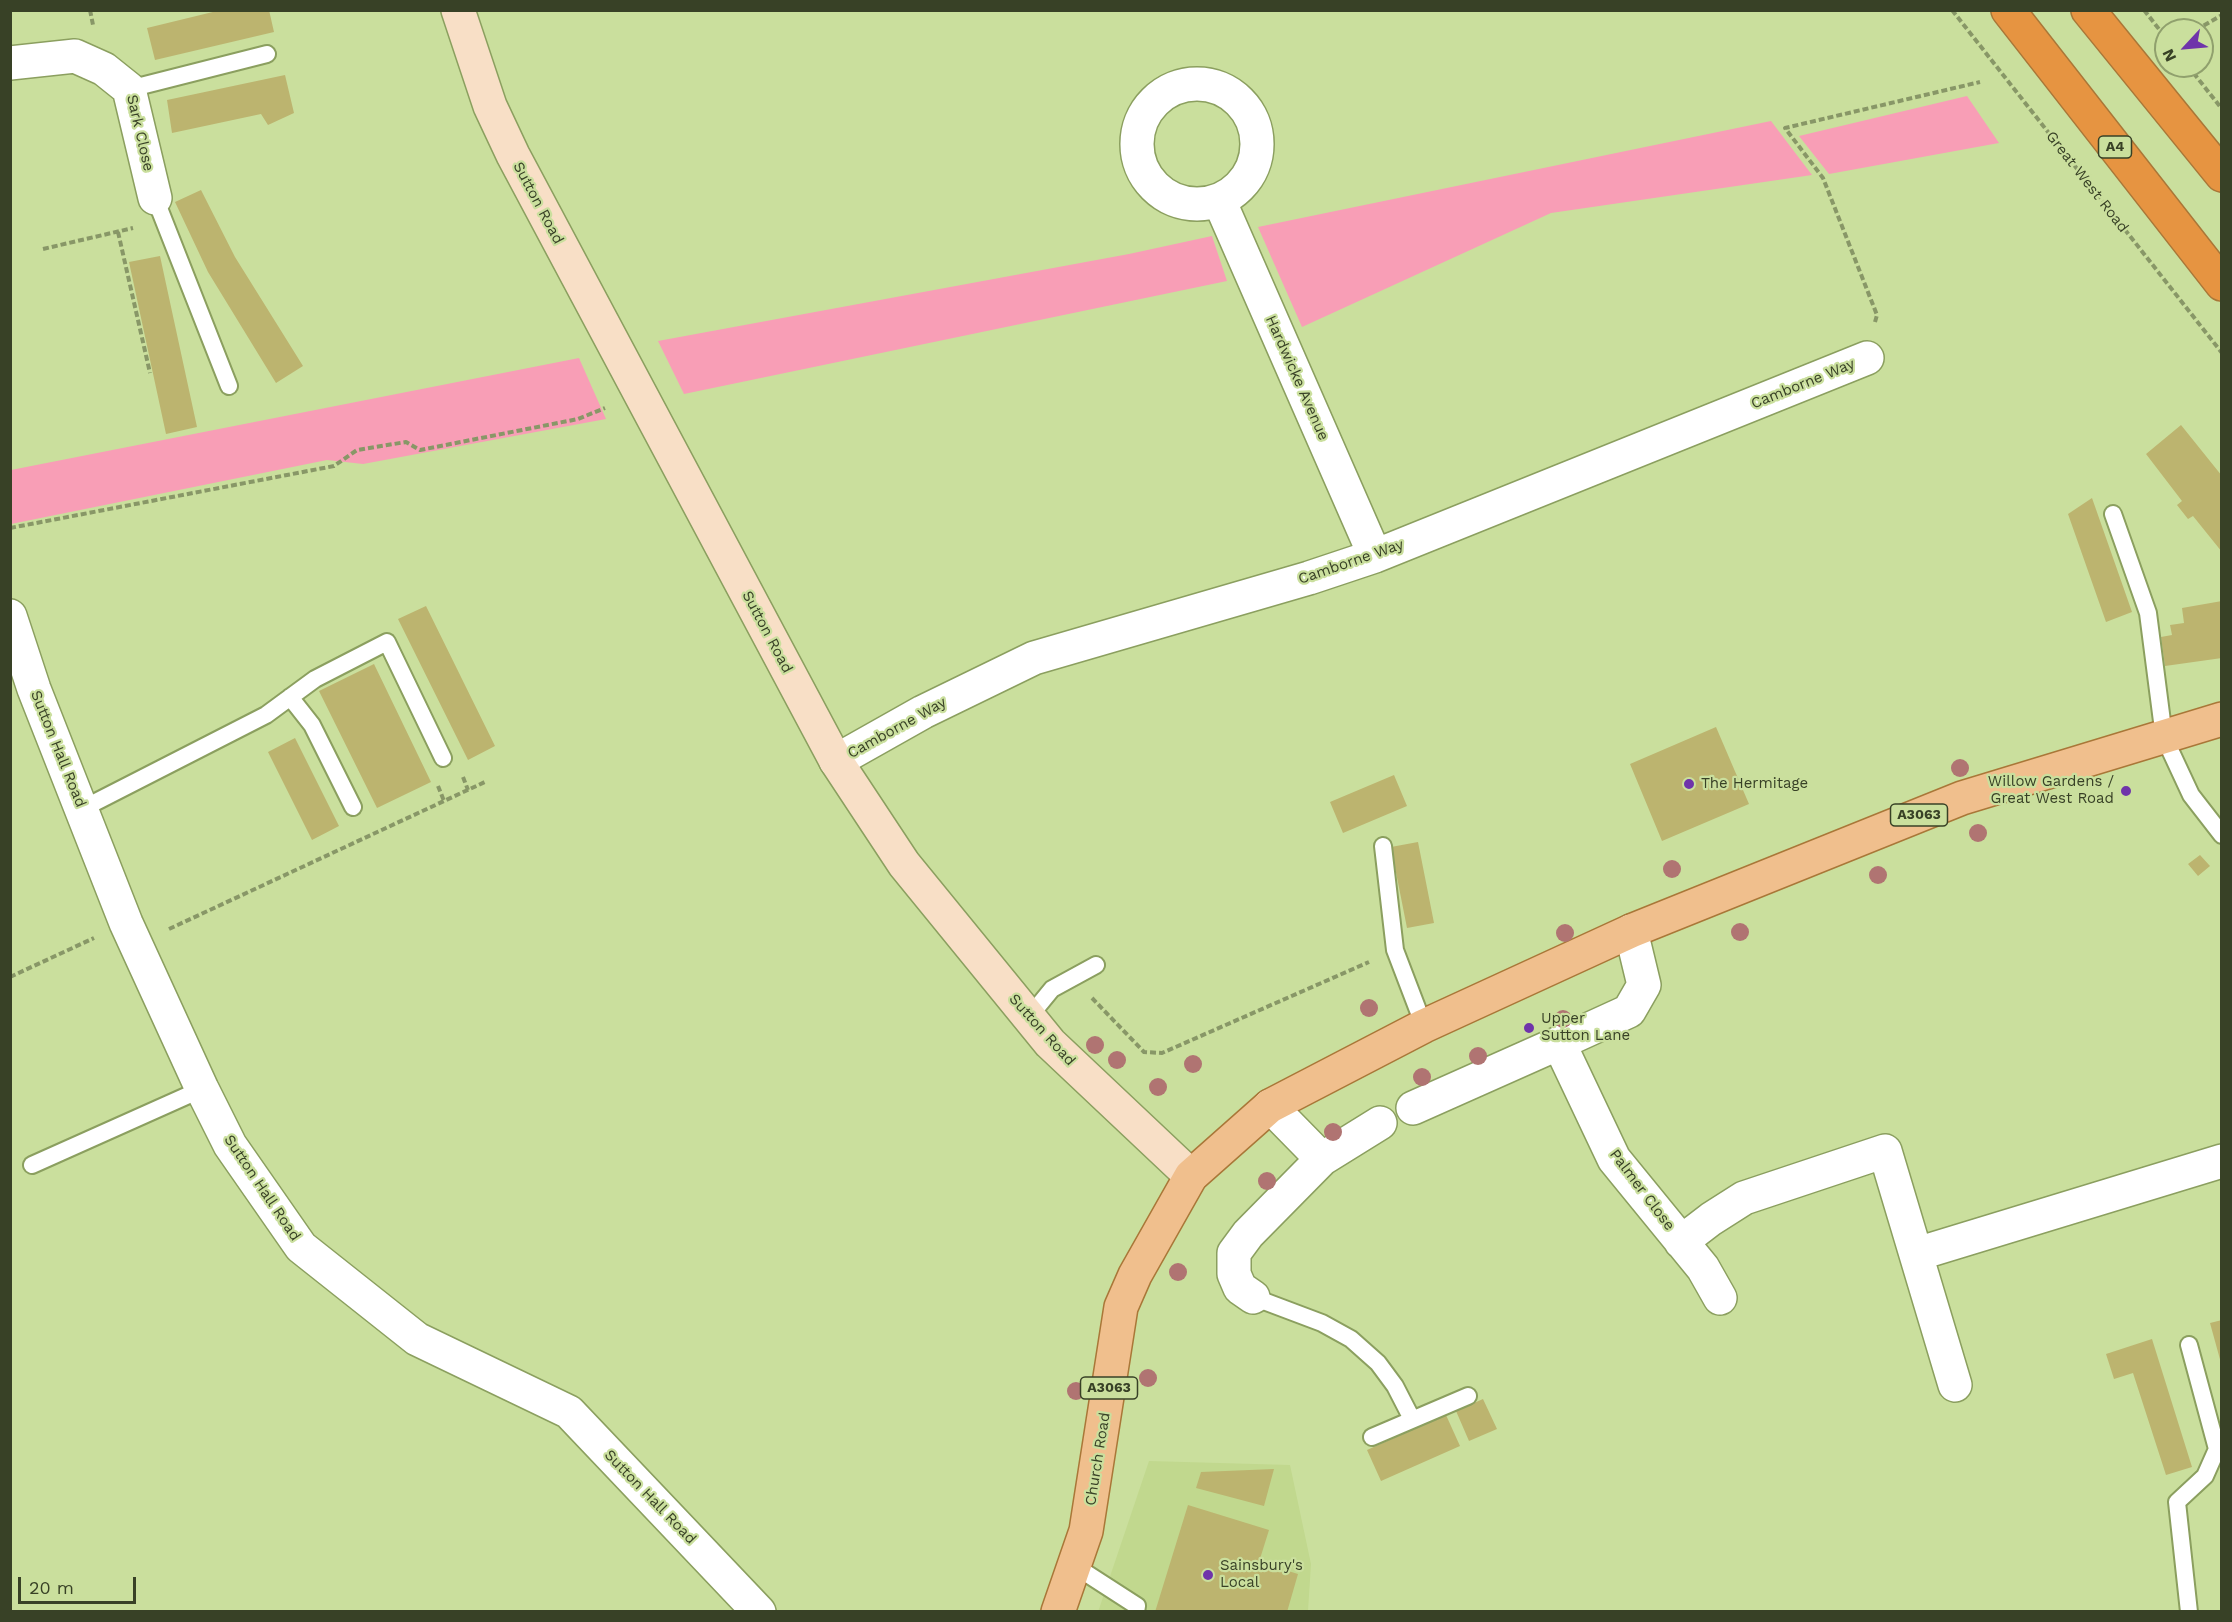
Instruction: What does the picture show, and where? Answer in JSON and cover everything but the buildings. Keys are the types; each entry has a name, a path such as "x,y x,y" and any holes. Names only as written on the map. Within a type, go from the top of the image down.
{"highway":[{"name":"A4","path":"2008,10 2222,284"},
{"path":"2088,10 2222,174"}],"main road":[{"name":"A3063","path":"1191,1176 1270,1106 1424,1026 1630,931 1962,798 2222,719"},
{"name":"Church Road","path":"1058,1611 1086,1531 1121,1307 1135,1275 1191,1176"}],"street":[{"name":"Sutton Road","path":"458,10 490,106 499,126 639,394 836,761 904,864 1050,1043 1191,1176"},
{"name":"Sark Close","path":"10,63 75,56 104,69 129,88 159,209"},
{"name":"Hardwicke Avenue","path":"1219,200 1375,556"},
{"name":"Camborne Way","path":"836,761 923,712 1034,658 1298,581 1375,556 1868,358"},
{"name":"Sutton Hall Road","path":"10,616 22,694 82,809 131,934 202,1089 230,1145 301,1247 417,1339 569,1412 759,1611"},
{"path":"1413,1108 1629,1011 1644,985 1630,931"},
{"name":"Palmer Close","path":"1559,1043 1614,1159 1703,1268 1720,1298"},
{"path":"1270,1106 1322,1159"},
{"path":"1253,1297 1240,1288 1234,1274 1234,1253 1248,1234 1322,1159 1380,1123"},
{"path":"1682,1242 1711,1219 1744,1198 1885,1151 1956,1385"},
{"path":"1917,1254 2222,1161"}],"lane":[{"path":"129,88 267,54"},
{"path":"159,209 229,386"},
{"path":"2113,514 2148,613 2164,737 2191,795 2222,835"},
{"path":"82,809 266,715 315,679 387,642 443,758"},
{"path":"290,697 312,725 353,807"},
{"path":"1383,846 1395,950 1424,1026"},
{"path":"1029,1017 1052,989 1096,965"},
{"path":"32,1165 202,1089"},
{"path":"1253,1297 1322,1323 1351,1339 1378,1363 1395,1386 1412,1419"},
{"path":"2189,1345 2217,1449 2205,1476 2177,1502 2189,1611"},
{"path":"1372,1437 1468,1396"},
{"path":"1075,1566 1136,1609"}],"path":[{"name":"Great West Road","path":"1952,10 2222,353"},
{"path":"2144,10 2154,23"},
{"path":"2197,78 2222,109"},
{"path":"1868,358 1877,315 1823,178 1785,128 1980,82"},
{"path":"43,249 118,232 159,209"},
{"path":"118,232 150,373"},
{"path":"10,528 334,466 357,450 406,442 420,450 578,419 639,394"},
{"path":"10,977 131,934 487,781"},
{"path":"1073,977 1144,1052 1162,1053 1395,950"}],"shaded area":[{"path":"1967,96 1999,143 1829,174 1799,136"},
{"path":"1771,121 1812,175 1551,213 1302,327 1258,227"},
{"path":"1212,236 1227,281 684,394 658,341 1129,254"},
{"path":"579,358 606,419 363,464 327,460 11,524 11,470"},
{"path":"1149,1461 1290,1465 1311,1564 1308,1611 1098,1612"}],"place":[{"name":"The Hermitage","path":"1689,784"},
{"name":"Willow Gardens / Great West Road","path":"2126,791"},
{"name":"Upper Sutton Lane","path":"1529,1028"},
{"name":"Sainsbury's Local","path":"1208,1575"}]}
